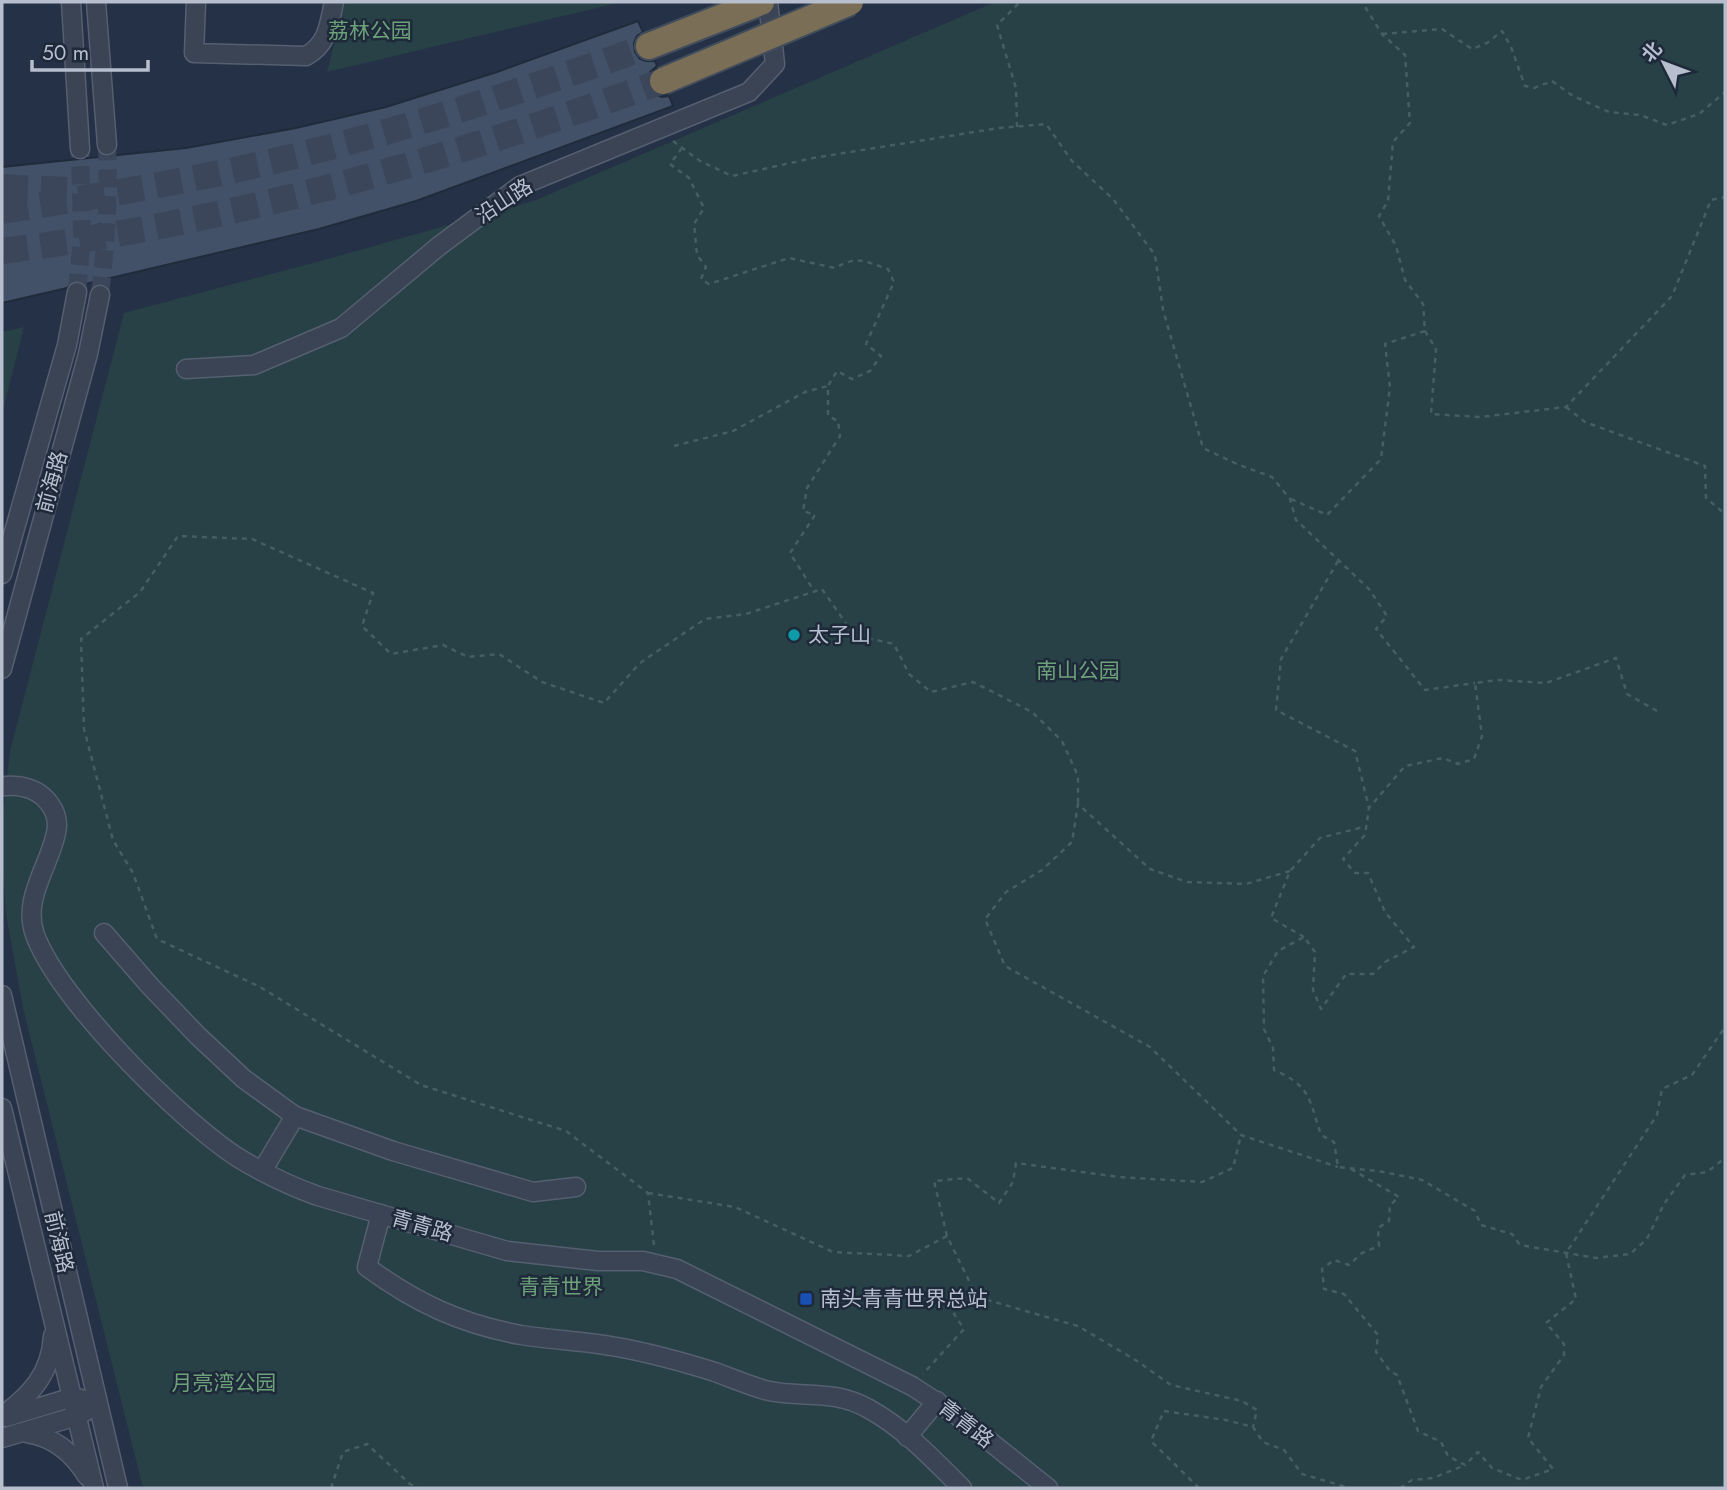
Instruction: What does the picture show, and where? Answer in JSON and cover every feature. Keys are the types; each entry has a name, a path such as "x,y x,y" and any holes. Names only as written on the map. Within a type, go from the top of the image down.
{"highway":[{"path":"649,46 761,2"},
{"path":"663,81 850,2"}],"street":[{"path":"71,2 80,149"},
{"path":"96,2 107,145"},
{"path":"196,2 194,53 306,56 318,50 325,40 334,2"},
{"name":"沿山路","path":"186,369 254,365 341,328 439,246 520,186 749,92 775,64 768,2"},
{"name":"前海路","path":"2,573 67,345 77,292"},
{"name":"前海路","path":"2,669 88,354 100,295"},
{"name":"青青路","path":"2,786 22,787 37,792 53,808 57,819 57,831 34,892 32,920 41,949 107,1038 185,1115 219,1144 293,1187 507,1251 598,1261 643,1261 677,1269 912,1386 937,1401 1048,1488"},
{"path":"104,933 198,1036 244,1079 295,1116 393,1151 533,1192 576,1187"},
{"name":"前海路","path":"2,995 118,1488"},
{"name":"前海路","path":"2,1108 94,1488"},
{"path":"262,1171 295,1116"},
{"path":"381,1214 367,1267 397,1289 446,1315 520,1334 616,1347 664,1358 766,1390 831,1395 868,1408 907,1437 961,1488"},
{"path":"2,1417 34,1388 46,1371 52,1351 54,1322"},
{"path":"2,1417 73,1397 98,1403"},
{"path":"907,1437 937,1401"},
{"path":"2,1438 77,1416 98,1403"},
{"path":"23,1432 41,1435 56,1442 72,1455 94,1488"}],"path":[{"path":"1017,127 1016,88 997,25 1020,2"},
{"path":"1363,2 1382,34 1405,55 1410,123 1393,142 1388,201 1379,216 1396,246 1405,280 1423,304 1424,331 1436,349 1431,414 1480,417 1566,407 1672,296 1711,200 1725,197"},
{"path":"1382,34 1420,33 1442,29 1472,49 1488,43 1502,31 1511,47 1525,86 1534,88 1552,81 1573,96 1609,112 1640,115 1667,125 1699,114 1725,92"},
{"path":"657,130 700,161 732,176 813,158 1046,124 1072,161 1113,199 1155,256 1163,310 1203,447 1272,477 1290,499 1296,520 1368,590 1387,616 1376,629 1425,690 1498,680 1546,683 1616,657 1627,694 1657,712"},
{"path":"682,148 670,164 690,178 704,208 694,224 697,255 706,267 701,279 709,284 789,258 835,268 851,259 888,269 894,282 866,344 881,356 870,371 852,379 837,371 828,386 828,416 838,421 840,436 807,488 803,511 815,515 790,553 814,591"},
{"path":"1290,499 1327,515 1381,459 1391,387 1385,344 1424,331"},
{"path":"674,446 733,431 805,392 828,386"},
{"path":"1566,407 1585,422 1705,466 1706,498 1725,514"},
{"path":"947,1236 909,1256 833,1252 735,1207 648,1193 566,1131 421,1085 260,987 157,939 133,873 113,840 84,729 81,639 140,592 178,536 252,539 373,593 362,626 391,654 443,645 468,657 499,654 542,682 604,703 640,663 705,619 746,614 822,589 854,635 894,644 909,674 931,692 974,682 1032,712 1062,741 1078,776 1078,804 1072,842 1042,870 1006,892 985,919 1005,966 1150,1047 1241,1135 1338,1167 1422,1180 1475,1211 1481,1225 1513,1234 1520,1245 1597,1258 1630,1254 1647,1239 1664,1204 1685,1175 1707,1172 1725,1158"},
{"path":"1338,560 1281,659 1276,710 1355,751 1369,808 1367,825 1365,835 1343,859 1355,873 1368,873 1385,912 1414,947 1385,962 1373,974 1346,974 1321,1009 1313,990 1315,953 1304,936 1270,918 1290,871 1320,838 1367,825"},
{"path":"1369,808 1405,766 1443,758 1458,764 1474,759 1482,736 1475,683"},
{"path":"1078,804 1150,869 1187,882 1246,884 1290,871"},
{"path":"1304,936 1278,951 1263,976 1264,1029 1273,1048 1273,1070 1287,1076 1307,1092 1321,1135 1334,1142 1338,1167"},
{"path":"1400,1488 1412,1480 1433,1478 1465,1465 1478,1452 1492,1468 1522,1480 1553,1469 1528,1438 1541,1387 1564,1356 1564,1344 1546,1323 1576,1299 1566,1253 1657,1115 1662,1089 1692,1075 1725,1027"},
{"path":"1241,1135 1233,1168 1202,1182 1119,1178 1016,1163 1013,1182 999,1203 967,1178 934,1181 947,1236 977,1297 1078,1326 1171,1385 1242,1401 1257,1410 1253,1427"},
{"path":"1348,1168 1399,1197 1390,1205 1389,1221 1377,1228 1379,1246 1362,1253 1349,1265 1334,1260 1322,1269 1324,1289 1344,1294 1378,1335 1376,1352 1397,1375 1418,1431 1441,1442 1448,1455 1465,1465"},
{"path":"648,1193 656,1264"},
{"path":"912,1386 964,1329 954,1314 977,1297"},
{"path":"1199,1488 1151,1441 1164,1411 1226,1420 1253,1427 1263,1443 1284,1450 1302,1474 1350,1488"},
{"path":"331,1488 343,1452 367,1444 410,1484 418,1488"}],"green space":[{"name":"荔林公园","path":"345,2 622,2 327,72"},
{"name":"南山公园","path":"995,2 1725,2 1725,1488 143,1488 23,1008 6,914 2,860 2,823 10,751 124,313 536,200"},
{"path":"24,327 2,414 2,332"}],"building":[{"path":"638,21 643,32 637,36 634,43 635,52 640,59 655,61 657,66 650,72 648,86 654,94 669,96 673,106 416,201 319,229 85,284 74,281 67,288 2,303 2,167 186,148 296,128 386,107 497,72"}],"tunnel":[{"path":"2,211 167,184 289,157 451,112 649,46"},
{"path":"2,251 171,224 337,185 501,137 663,81"},
{"path":"100,295 108,182 107,145"},
{"path":"77,292 82,236 80,149"},
{"path":"2,187 68,190"}],"place":[{"name":"太子山","path":"794,635"},
{"name":"南头青青世界总站","path":"806,1299"}],"park label":[{"name":"青青世界","path":"561,1287"},
{"name":"月亮湾公园","path":"224,1383"}]}
